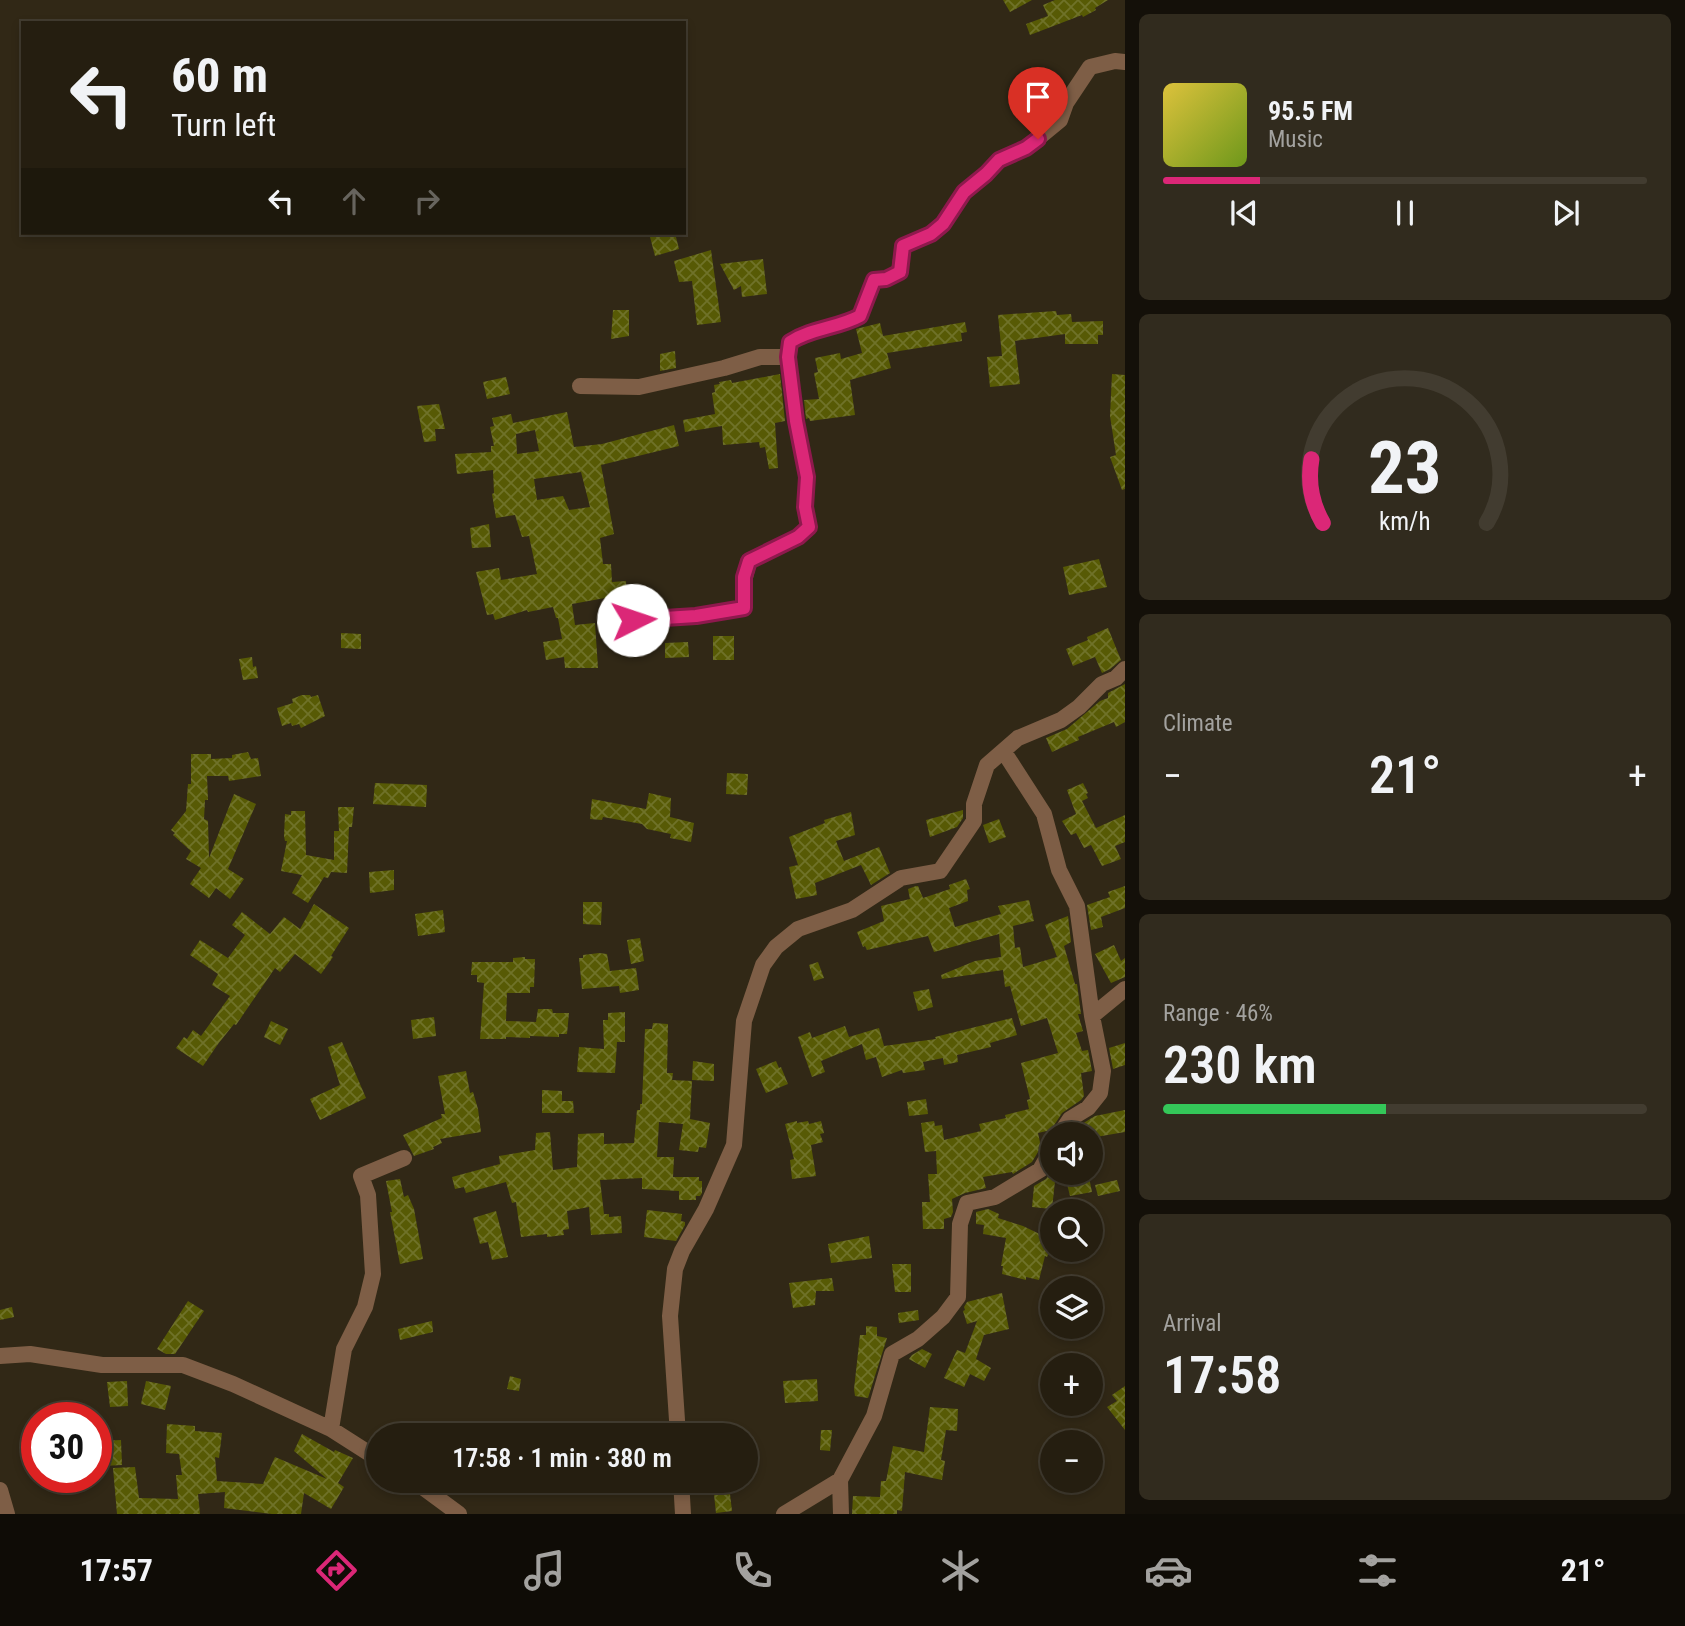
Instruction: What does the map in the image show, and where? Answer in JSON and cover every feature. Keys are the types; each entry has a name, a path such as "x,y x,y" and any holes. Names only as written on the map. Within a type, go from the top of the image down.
{"street":[{"path":"633,620 696,616 744,608 744,577 749,561 798,537 809,527 805,507 807,477 796,421 788,357 790,342 804,333 847,323 860,316 874,280 886,279 900,272 903,246 931,234 943,224 964,192 999,160 1026,148 1060,120 1066,103 1090,67 1115,61 1125,62"},
{"path":"580,386 639,387 761,357 788,357"},
{"path":"677,1423 670,1316 676,1269 682,1251 706,1209 734,1145 744,1021 763,965 776,947 798,929 852,910 901,878 940,870 974,821 974,804 987,765 1018,738 1070,713 1102,684 1116,678 1125,669"},
{"path":"1004,752 1044,814 1059,870 1077,906 1092,1016 1103,1071 1100,1093 1088,1108 1068,1122"},
{"path":"1092,1016 1125,989"},
{"path":"331,1429 344,1349 365,1307 373,1274 368,1195 362,1175 404,1158"},
{"path":"841,1514 840,1480 874,1416 892,1354 918,1339 943,1317 958,1297 960,1224 967,1202 995,1197 1040,1170"},
{"path":"0,1356 30,1354 102,1365 183,1365 233,1384 331,1429 366,1451"},
{"path":"784,1514 840,1480"},
{"path":"0,1490 7,1514"},
{"path":"431,1493 459,1514"},
{"path":"682,1493 683,1514"}],"building":[{"path":"1003,0 1032,0 1010,12"},
{"path":"1055,0 1108,0 1083,17 1082,15 1030,35 1026,24 1048,16 1043,5"},
{"path":"676,235 679,249 655,256 650,237"},
{"path":"711,250 721,322 697,325 692,281 679,282 674,261"},
{"path":"763,259 767,294 742,297 741,286 734,290 720,264"},
{"path":"613,310 629,310 629,336 611,339"},
{"path":"1056,311 1057,315 1071,314 1072,322 1103,321 1103,335 1098,335 1098,344 1065,344 1065,334 1015,341 1020,384 990,387 987,357 1002,356 998,315"},
{"path":"965,322 967,332 961,333 962,341 887,353 891,368 850,380 855,415 810,421 809,418 806,419 804,400 819,399 814,373 818,372 815,358 840,353 841,359 862,353 856,329 880,323 883,336"},
{"path":"675,351 676,368 660,371 660,354"},
{"path":"780,374 785,421 775,423 778,468 769,469 765,447 760,448 759,442 723,445 722,426 685,432 683,420 715,414 712,393 715,392 714,385 731,380 732,383"},
{"path":"1112,374 1125,375 1125,489 1122,490 1110,457 1116,455 1110,416"},
{"path":"506,377 510,394 487,399 483,382"},
{"path":"439,404 445,429 435,429 436,441 424,442 417,406"},
{"path":"567,412 574,447 602,444 674,425 679,446 601,465 614,534 600,538 603,564 611,564 612,582 626,581 627,600 606,604 605,598 572,604 575,625 595,623 598,668 565,668 564,657 546,660 543,642 562,639 553,607 528,612 527,610 495,620 493,614 487,615 476,572 499,568 501,580 537,574 529,536 522,537 515,515 496,518 492,494 493,470 457,474 455,454 491,452 491,446 494,446 490,427 494,426 492,418 511,414 513,423","holes":["535,430 539,451 517,454 516,434","581,472 590,507 569,510 563,496 537,500 534,479"]},
{"path":"489,524 491,547 472,548 470,528"},
{"path":"1099,559 1107,587 1069,595 1063,567"},
{"path":"1108,628 1121,660 1102,673 1095,657 1073,666 1066,649"},
{"path":"341,633 361,634 361,649 341,648"},
{"path":"713,636 734,636 734,660 713,660"},
{"path":"688,642 689,657 665,658 665,643"},
{"path":"252,657 258,678 243,680 239,659"},
{"path":"1125,684 1125,722 1116,727 1114,722 1078,737 1079,740 1052,752 1046,738 1067,729 1100,701 1108,698 1108,693"},
{"path":"302,695 318,695 325,716 301,728 299,724 292,726 291,723 282,726 277,708 293,703 292,699"},
{"path":"248,752 251,759 258,758 261,776 229,781 228,776 207,776 208,800 205,800 204,819 208,821 209,858 234,794 256,804 228,869 244,879 230,899 216,888 209,898 190,884 201,868 186,859 191,851 171,830 186,811 188,784 191,784 191,754 211,754 211,759 232,758 232,755"},
{"path":"727,773 748,774 747,795 726,794"},
{"path":"375,783 427,785 426,807 373,804"},
{"path":"1083,783 1088,798 1082,801 1096,828 1125,815 1125,842 1115,846 1121,859 1102,866 1091,845 1084,848 1076,833 1071,835 1062,821 1076,814 1067,790"},
{"path":"649,793 671,798 670,817 694,823 691,842 670,838 671,834 647,829 642,824 603,817 602,820 590,819 592,799 646,809"},
{"path":"338,807 354,807 352,827 349,827 347,873 331,872 328,878 324,877 308,903 292,893 302,875 281,871 287,841 284,836 285,814 305,811 306,855 334,860 334,831 339,831"},
{"path":"963,810 963,818 957,827 930,837 926,820"},
{"path":"851,812 855,835 836,841 844,861 879,847 890,873 871,885 861,865 815,883 817,895 796,899 789,867 798,865 789,837 825,823 824,820"},
{"path":"999,819 1006,837 989,843 983,825"},
{"path":"394,870 394,890 370,893 369,872"},
{"path":"966,879 970,889 967,890 968,901 949,908 955,927 1001,914 998,906 1029,900 1034,921 1013,926 1015,948 1020,947 1023,967 1057,957 1045,925 1068,916 1071,942 1064,946 1077,984 1081,1014 1078,1014 1083,1031 1076,1033 1082,1051 1088,1050 1092,1071 1081,1073 1084,1096 1081,1100 1062,1113 1056,1122 1040,1122 1040,1149 1032,1162 1013,1174 983,1177 986,1188 952,1199 953,1212 951,1217 944,1219 944,1229 923,1229 922,1202 930,1202 928,1174 937,1174 936,1151 925,1152 921,1123 934,1121 935,1126 942,1125 944,1140 981,1131 979,1124 1029,1109 1027,1100 1030,1099 1021,1063 1058,1053 1047,1018 1021,1026 1010,986 1005,987 1003,970 942,979 941,975 975,961 1001,957 999,934 934,952 928,936 867,950 863,947 857,932 884,921 881,906 910,899 908,889 916,886 923,898 950,889 949,885"},
{"path":"1125,886 1125,908 1101,917 1103,927 1091,930 1087,905 1110,897 1108,892"},
{"path":"583,902 602,902 601,925 583,924"},
{"path":"314,904 349,928 321,974 295,954 280,972 275,968 236,1025 234,1024 203,1066 176,1048 193,1030 201,1036 230,996 212,985 218,974 190,955 200,940 228,958 245,935 232,925 242,912 270,934 284,917 300,929"},
{"path":"443,910 445,932 418,936 415,914"},
{"path":"640,938 644,961 631,964 627,940"},
{"path":"1114,945 1121,961 1125,958 1125,977 1111,983 1095,954"},
{"path":"599,953 607,954 610,971 636,968 639,990 620,993 619,986 582,989 579,958"},
{"path":"513,958 535,959 534,987 530,987 530,993 507,993 506,1021 536,1022 538,1009 552,1009 553,1013 569,1013 567,1034 559,1034 559,1037 480,1039 484,983 477,982 477,975 471,975 472,962 513,962"},
{"path":"818,962 824,978 814,981 809,965"},
{"path":"929,989 933,1007 918,1011 913,992"},
{"path":"625,1012 625,1042 617,1042 615,1073 577,1072 579,1047 604,1049 603,1020 608,1020 608,1013"},
{"path":"434,1017 436,1036 413,1039 411,1020"},
{"path":"1012,1018 1017,1035 990,1043 991,1047 957,1055 958,1062 944,1065 943,1058 923,1062 925,1070 903,1073 902,1070 882,1077 876,1057 866,1060 862,1044 821,1061 825,1072 812,1077 798,1037 810,1032 812,1038 845,1026 849,1037 879,1028 884,1046 936,1039 935,1037"},
{"path":"271,1021 288,1029 280,1045 264,1037"},
{"path":"653,1023 668,1024 667,1073 673,1073 672,1080 692,1081 690,1119 710,1123 706,1148 699,1147 698,1152 679,1150 683,1124 659,1122 657,1157 674,1157 673,1177 699,1177 699,1181 702,1181 702,1193 696,1196 696,1200 679,1200 679,1191 642,1189 642,1178 600,1180 604,1214 609,1214 609,1217 621,1216 622,1233 591,1235 589,1207 567,1211 569,1229 563,1230 564,1235 521,1237 516,1202 512,1203 506,1182 466,1193 464,1187 455,1189 452,1177 500,1164 499,1156 535,1150 536,1133 550,1132 553,1170 577,1167 578,1134 604,1133 604,1144 634,1143 637,1110 640,1110 642,1104 645,1029 652,1029"},
{"path":"342,1042 366,1098 320,1120 310,1099 340,1085 328,1047"},
{"path":"1125,1043 1125,1065 1113,1069 1109,1048"},
{"path":"693,1061 714,1064 714,1081 692,1080"},
{"path":"776,1061 788,1084 766,1093 756,1069"},
{"path":"466,1071 470,1093 473,1092 478,1109 481,1132 440,1139 442,1143 433,1147 434,1149 414,1156 403,1135 442,1118 441,1114 445,1114 438,1076"},
{"path":"542,1090 562,1091 562,1101 573,1101 574,1113 542,1113"},
{"path":"926,1099 928,1114 909,1116 907,1102"},
{"path":"1125,1110 1125,1132 1103,1136 1103,1122 1085,1122 1095,1116"},
{"path":"808,1121 809,1124 821,1121 824,1133 820,1134 823,1142 811,1145 816,1176 792,1179 790,1160 794,1159 785,1124"},
{"path":"400,1179 404,1197 408,1195 414,1209 423,1259 400,1264 386,1181"},
{"path":"1117,1180 1120,1191 1098,1196 1095,1185"},
{"path":"1040,1182 1040,1185 1055,1185 1053,1199 1040,1199 1040,1208 1032,1207 1034,1186"},
{"path":"1067,1185 1091,1185 1092,1192 1070,1196"},
{"path":"988,1209 999,1214 998,1218 1040,1234 1040,1262 1044,1262 1039,1280 1002,1274 1006,1238 983,1234 984,1225 976,1224 976,1212"},
{"path":"647,1210 682,1214 681,1221 685,1222 685,1225 676,1241 644,1237"},
{"path":"496,1211 508,1257 492,1260 488,1242 480,1244 473,1218"},
{"path":"869,1236 872,1258 831,1263 828,1244"},
{"path":"892,1264 911,1264 911,1292 895,1292"},
{"path":"832,1278 834,1291 816,1291 815,1305 793,1308 789,1283"},
{"path":"1002,1293 1009,1329 984,1335 976,1359 991,1368 984,1381 970,1374 964,1387 944,1378 957,1350 965,1353 977,1321 967,1324 963,1311 967,1302"},
{"path":"188,1301 204,1311 175,1354 166,1354 157,1349"},
{"path":"12,1307 14,1317 0,1320 0,1310"},
{"path":"918,1310 919,1320 899,1323 898,1313"},
{"path":"432,1321 433,1332 400,1340 398,1329"},
{"path":"866,1326 877,1327 877,1336 887,1338 868,1398 855,1396 854,1389 860,1335 866,1335"},
{"path":"922,1349 932,1354 925,1368 909,1359"},
{"path":"510,1376 521,1379 519,1391 507,1389"},
{"path":"817,1379 818,1401 785,1403 783,1381"},
{"path":"127,1381 128,1406 112,1407 107,1382"},
{"path":"146,1381 171,1386 165,1410 141,1404"},
{"path":"1125,1386 1125,1430 1107,1407 1117,1401 1112,1395"},
{"path":"930,1407 958,1409 957,1431 946,1430 941,1460 945,1461 942,1480 905,1472 902,1511 897,1510 897,1514 852,1514 853,1496 880,1497 881,1481 886,1481 893,1446 924,1452"},
{"path":"167,1424 195,1426 195,1431 222,1433 219,1458 215,1457 217,1481 263,1484 275,1457 327,1479 294,1451 302,1434 334,1452 335,1450 353,1458 338,1483 344,1487 331,1509 304,1493 301,1514 272,1514 224,1508 225,1492 198,1494 200,1514 117,1514 113,1468 135,1467 139,1498 178,1499 176,1475 182,1475 179,1454 166,1453"},
{"path":"821,1430 832,1430 830,1451 820,1450"},
{"path":"112,1440 121,1440 122,1465 112,1466"},
{"path":"730,1494 732,1511 716,1513 714,1495"}],"route":[{"path":"633,620 696,616 744,608 744,577 749,561 798,537 809,527 805,507 807,477 796,421 788,357 790,342 804,333 847,323 860,316 874,280 886,279 900,272 903,246 931,234 943,224 964,192 999,160 1026,148 1038,139"}]}
